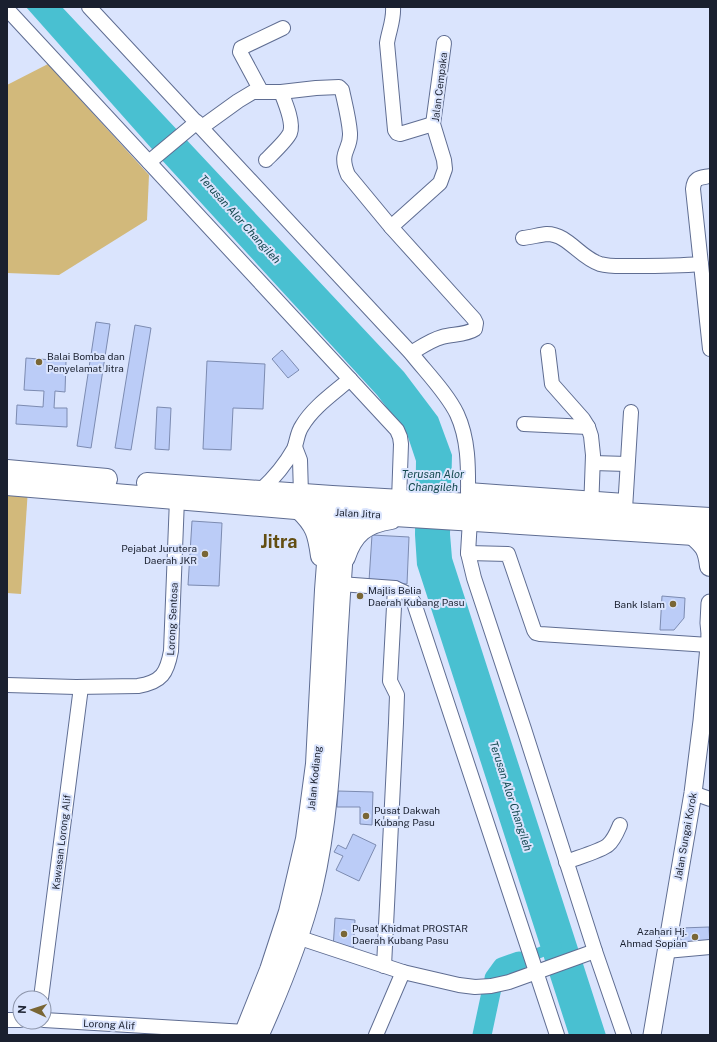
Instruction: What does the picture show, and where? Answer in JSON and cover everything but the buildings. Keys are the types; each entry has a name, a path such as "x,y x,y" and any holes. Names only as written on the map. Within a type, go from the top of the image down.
{"highway":[{"name":"Jalan Jitra","path":"7,470 42,480 177,499 300,502 407,508 467,508 592,504 710,518"},
{"name":"Jalan Jitra","path":"7,485 42,480 122,481 261,490 300,502"},
{"path":"300,502 306,516 316,530 321,555 335,582"},
{"name":"Jalan Kodiang","path":"250,1034 275,997 305,914 321,844 326,807 333,719 335,582 339,504"},
{"path":"335,582 353,539 360,531 370,524 383,520 407,508"},
{"name":"Jalan Jitra","path":"467,508 701,535"},
{"path":"701,535 709,554 710,566"},
{"name":"Jalan Kodiang","path":"250,1034 287,918 306,839 316,764 335,582"}],"main road":[{"name":"Jalan Sungai Korok","path":"652,1035 693,793 709,665 710,638 708,623 710,604"}],"street":[{"path":"89,7 196,127 411,353 456,413 463,429 467,447 468,553 474,578 566,862 590,953 616,1012 624,1035"},
{"path":"393,7 392,25 388,33 387,43 397,134 433,124"},
{"path":"7,9 153,158 397,430 401,444 407,508"},
{"path":"261,91 240,52 241,48 283,28"},
{"name":"Jalan Cempaka","path":"391,227 440,183 444,175 444,160 433,124 444,43"},
{"path":"153,158 196,127 253,92 281,92 336,86 342,90 350,134 344,155 344,165 348,175 391,227 476,323 475,329 471,332 431,341 411,353"},
{"path":"266,160 290,133 291,126 289,114 281,92"},
{"path":"710,176 698,178 694,182 693,189 710,349"},
{"path":"523,238 548,234 559,236 569,242 578,251 598,263 610,266 666,266 701,264"},
{"path":"548,351 552,384 583,419 588,427 593,449 592,504"},
{"path":"261,490 286,462 295,447 301,426 310,415 350,379"},
{"path":"625,507 631,412"},
{"path":"524,424 588,427"},
{"path":"295,447 300,460 300,502"},
{"path":"593,462 628,464"},
{"name":"Lorong Sentosa","path":"7,685 138,686 155,681 162,677 169,663 171,651 177,499"},
{"path":"468,553 508,554 536,633 710,638"},
{"path":"335,582 395,588 408,594 414,603 528,945 538,968 558,1035"},
{"path":"384,966 397,695 390,681 395,588"},
{"name":"Kawasan Lorong Alif","path":"42,990 81,686"},
{"path":"693,793 710,799"},
{"path":"566,862 608,845 620,825"},
{"path":"297,937 403,972 459,985 475,987 491,986 509,982 538,968 590,953"},
{"path":"666,951 710,947"},
{"path":"376,1035 403,972"},
{"path":"546,1035 550,1010"},
{"path":"616,1012 630,1031 635,1035"},
{"name":"Lorong Alif","path":"52,1021 250,1034"}],"shaded area":[{"path":"48,64 149,175 147,220 59,275 7,273 7,85"},
{"path":"7,487 28,489 21,594 7,593"}],"water":[{"name":"Terusan Alor Changileh","path":"26,7 62,7 404,372 438,417 452,455 450,534 452,558 606,1035 569,1035 417,565 415,535 416,461 407,434 377,395 160,158"}],"waterway":[{"path":"519,961 556,946"},
{"path":"494,978 502,967 519,961"},
{"path":"482,1035 492,988"}],"place":[{"name":"Balai Bomba dan Penyelamat Jitra","path":"39,362"},
{"name":"Pejabat Jurutera Daerah JKR","path":"205,554"},
{"name":"Majlis Belia Daerah Kubang Pasu","path":"360,596"},
{"name":"Bank Islam","path":"673,604"},
{"name":"Pusat Dakwah Kubang Pasu","path":"366,816"},
{"name":"Pusat Khidmat PROSTAR Daerah Kubang Pasu","path":"344,934"},
{"name":"Azahari Hj. Ahmad Sopian","path":"695,937"}],"district":[{"name":"Jitra","path":"279,541"}]}
